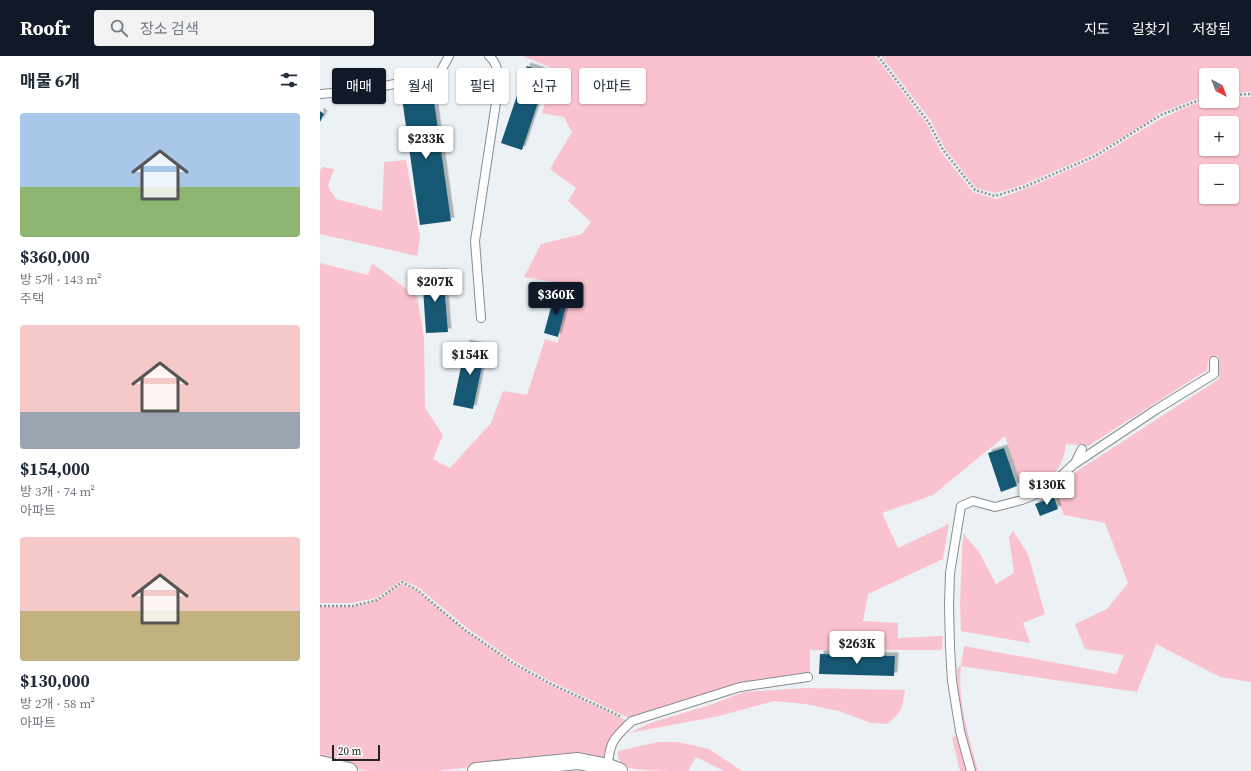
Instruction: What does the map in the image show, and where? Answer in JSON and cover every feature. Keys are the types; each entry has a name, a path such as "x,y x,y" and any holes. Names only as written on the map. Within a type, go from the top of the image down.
{"street":[{"path":"476,771 578,761 614,769"},
{"path":"320,764 349,771"}],"lane":[{"path":"320,94 357,91 438,76 449,56"},
{"path":"481,318 475,241 497,96 498,73 489,56"},
{"path":"971,771 960,731 952,681 950,647 950,573 961,506 973,501 995,507 1022,500 1046,490 1075,463 1157,409 1214,374 1214,361"},
{"path":"1075,463 1082,449"},
{"path":"614,769 609,753 611,744 619,732 632,721 740,687 808,678"}],"path":[{"path":"878,56 929,123 943,150 975,190 995,196 1024,187 1095,156 1161,116 1199,101"},
{"path":"1239,95 1251,94"},
{"path":"320,606 353,606 377,600 402,582 417,590 466,630 513,663 551,684 602,709 632,721"}],"shaded area":[{"path":"523,56 875,56 927,124 941,152 973,192 996,199 1025,189 1096,158 1162,118 1194,104 1199,103 1199,108 1239,108 1239,97 1251,97 1251,682 1220,677 1156,644 1137,692 961,666 960,679 962,706 978,771 975,771 968,746 957,682 957,669 961,665 964,646 1116,674 1124,655 1085,649 1075,624 1107,609 1128,583 1105,523 1064,515 1053,491 1071,475 1219,379 1218,355 1208,361 1207,370 1088,446 1066,444 1061,463 1053,475 1040,483 1022,489 1005,436 933,495 882,513 898,548 949,524 943,559 868,594 863,621 898,623 898,638 943,636 942,650 810,650 810,673 739,683 629,718 552,682 514,661 467,628 419,588 402,580 376,598 352,603 320,603 320,263 368,275 372,263 417,297 424,337 425,408 443,435 433,459 450,468 491,423 503,391 527,395 545,339 558,343 569,285 524,277 541,244 582,234 591,222 568,201 576,188 550,169 572,132 564,117 542,113 545,104 571,104 571,68 551,68"},
{"path":"881,56 1251,56 1251,92 1239,93 1239,68 1199,68 1199,99 1160,113 1094,154 1023,185 995,193 976,188 945,149 931,121"},
{"path":"406,160 420,237 417,256 320,234 320,171 322,167 334,169 328,186 336,199 382,211 384,162"},
{"path":"1013,531 1028,554 1045,614 1023,623 1030,643 961,631 960,604 963,533 979,552 996,584 1014,573 1009,537"},
{"path":"402,584 417,591 465,631 512,664 550,685 628,721 617,730 610,739 605,763 488,765 436,771 369,771 320,761 320,607 353,607 377,601"},
{"path":"806,688 905,690 900,710 887,724 871,723 839,711 805,704 774,701 719,716 629,733 650,723 710,705 744,692"},
{"path":"957,735 966,771 960,771 952,738"},
{"path":"658,742 678,742 709,749 742,771 724,771 696,757 688,771 631,768 626,767 619,760 618,751"}],"building":[{"path":"517,96 517,104 538,104 522,150 501,143"},
{"path":"403,104 434,104 451,221 420,225"},
{"path":"320,111 324,114 320,122"},
{"path":"443,272 448,332 426,333 422,273"},
{"path":"554,296 568,299 558,337 544,333"},
{"path":"466,343 486,347 473,409 453,405"},
{"path":"1004,448 1017,486 1001,492 988,453"},
{"path":"1054,497 1058,509 1040,516 1035,504"},
{"path":"820,654 895,656 894,676 819,674"}]}
